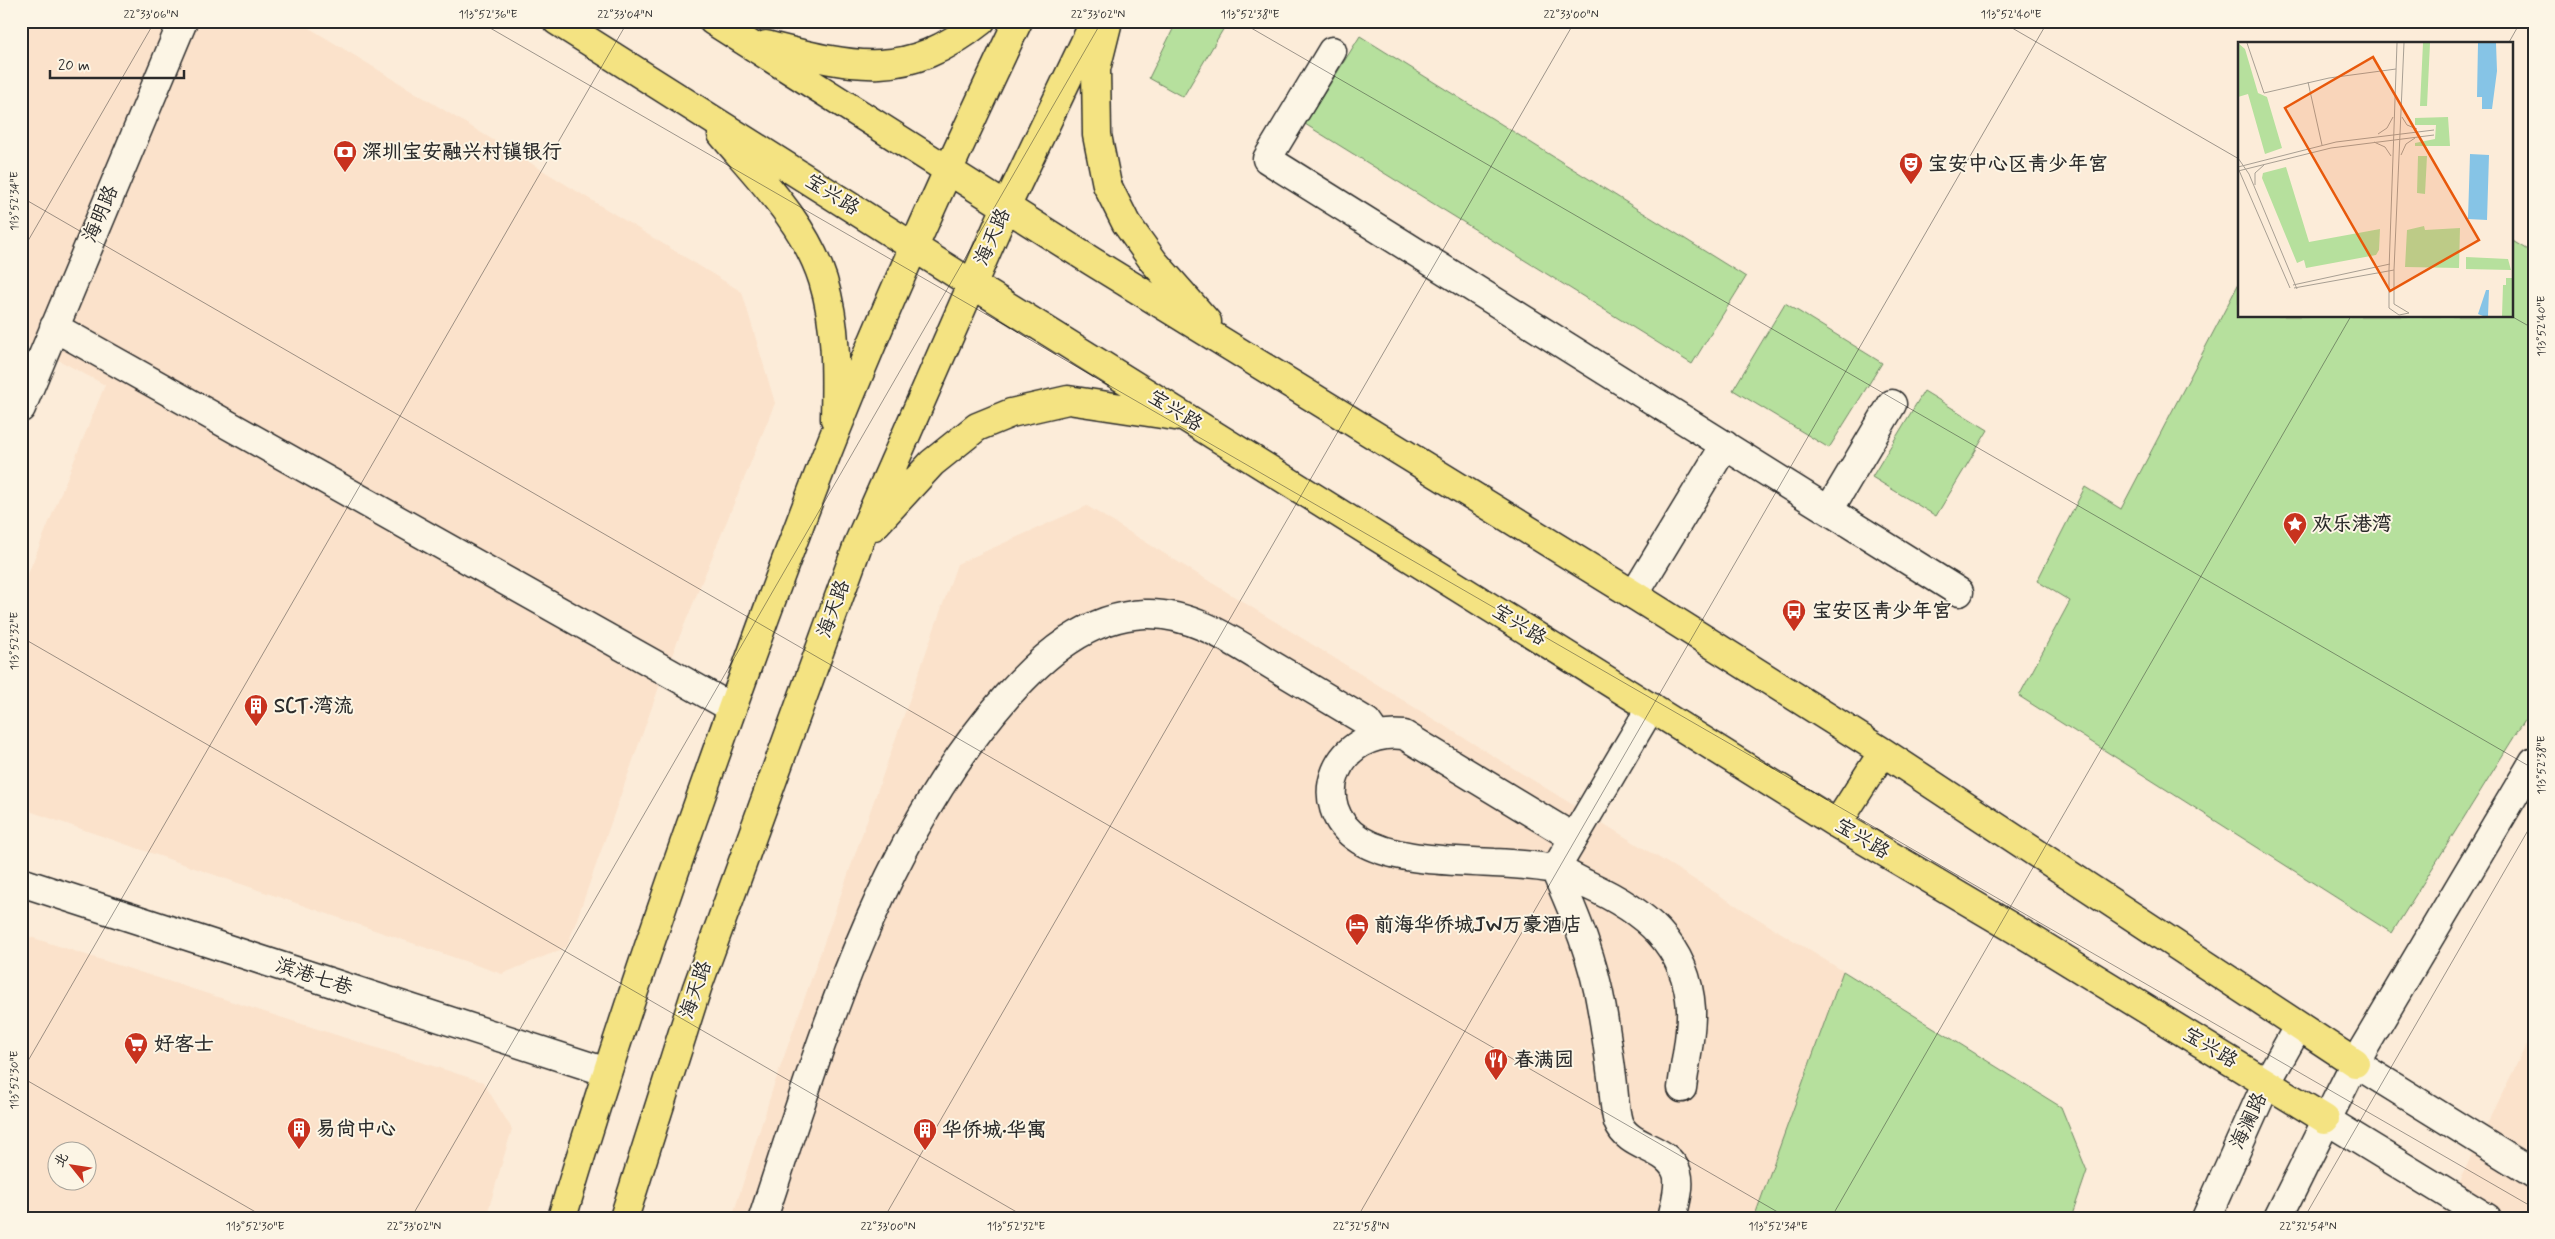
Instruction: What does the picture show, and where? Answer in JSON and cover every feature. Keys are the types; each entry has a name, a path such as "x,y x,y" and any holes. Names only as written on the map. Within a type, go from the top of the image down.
{"main road":[{"name":"宝兴路","path":"557,21 705,113 972,284 1836,824 2035,941 2325,1119"},
{"path":"713,21 1226,344 1634,594 1883,752 2355,1063"},
{"path":"742,39 833,62 889,66 918,59 944,48 980,21"},
{"path":"562,1218 607,1072 732,708 834,434 914,246 1018,21"},
{"name":"海天路","path":"624,1218 696,988 859,542 1007,206 1095,21"},
{"path":"1108,21 1096,69 1097,136 1107,185 1126,223 1154,262 1226,344"},
{"path":"705,113 786,211 814,259 823,280 829,306 836,360 834,434"},
{"path":"859,542 932,463 977,427 1011,413 1068,400 1186,417"},
{"path":"1836,824 1883,752"}],"street":[{"name":"海明路","path":"21,408 182,21"},
{"path":"1332,51 1267,159 1959,592"},
{"path":"54,327 732,708"},
{"path":"1829,510 1892,404"},
{"path":"1634,594 1725,445"},
{"path":"763,1218 800,1106 845,984 870,922 910,837 965,748 983,724 1023,678 1067,641 1107,620 1145,614 1186,619 1230,640 1367,722 1376,735"},
{"path":"1555,870 1651,707"},
{"path":"1574,838 1418,741 1404,735 1390,733 1376,735 1364,740 1342,759 1333,784 1337,813 1353,835 1371,845 1416,857 1527,865 1555,870 1629,905 1656,927 1673,948 1684,978 1691,1009 1682,1088"},
{"path":"2278,1218 2325,1119 2355,1063 2534,761"},
{"path":"1555,870 1580,927 1594,974 1609,1051 1619,1123 1626,1134 1634,1141 1665,1157 1672,1164 1677,1173 1678,1188 1672,1218"},
{"name":"滨港七巷","path":"21,882 607,1072"},
{"name":"海澜路","path":"2206,1218 2267,1082 2298,1027"},
{"path":"2355,1063 2534,1174"},
{"name":"宝兴路","path":"2325,1119 2487,1218"}],"shaded area":[{"path":"21,21 298,21 742,292 775,403 659,687 567,947 502,974 32,812 21,785 21,591 105,385 21,340"},
{"path":"1087,506 1843,971 1754,1218 732,1218 773,1088 957,564"},
{"path":"21,934 483,1082 512,1129 486,1218 21,1218"},
{"path":"2534,1029 2534,1218 2441,1218"}],"green space":[{"path":"1177,21 1228,21 1183,97 1149,78"},
{"path":"1360,36 1746,277 1692,364 1305,124"},
{"name":"欢乐港湾","path":"2512,241 2534,254 2534,705 2392,933 2019,696 2070,601 2037,581 2085,487 2121,509 2238,285 2238,318 2512,318"},
{"path":"1785,303 1882,363 1829,448 1733,390"},
{"path":"1924,391 1988,430 1936,516 1872,477"},
{"path":"1843,971 2061,1107 2087,1171 2071,1218 1754,1218"}],"place":[{"name":"深圳宝安融兴村镇银行","path":"345,173"},
{"name":"宝安中心区青少年宫","path":"1911,185"},
{"name":"欢乐港湾","path":"2295,545"},
{"name":"宝安区青少年宫","path":"1794,632"},
{"name":"SCT·湾流","path":"256,727"},
{"name":"前海华侨城JW万豪酒店","path":"1357,946"},
{"name":"好客士","path":"136,1065"},
{"name":"春满园","path":"1496,1081"},
{"name":"易尚中心","path":"299,1150"},
{"name":"华侨城·华寓","path":"925,1151"}]}
